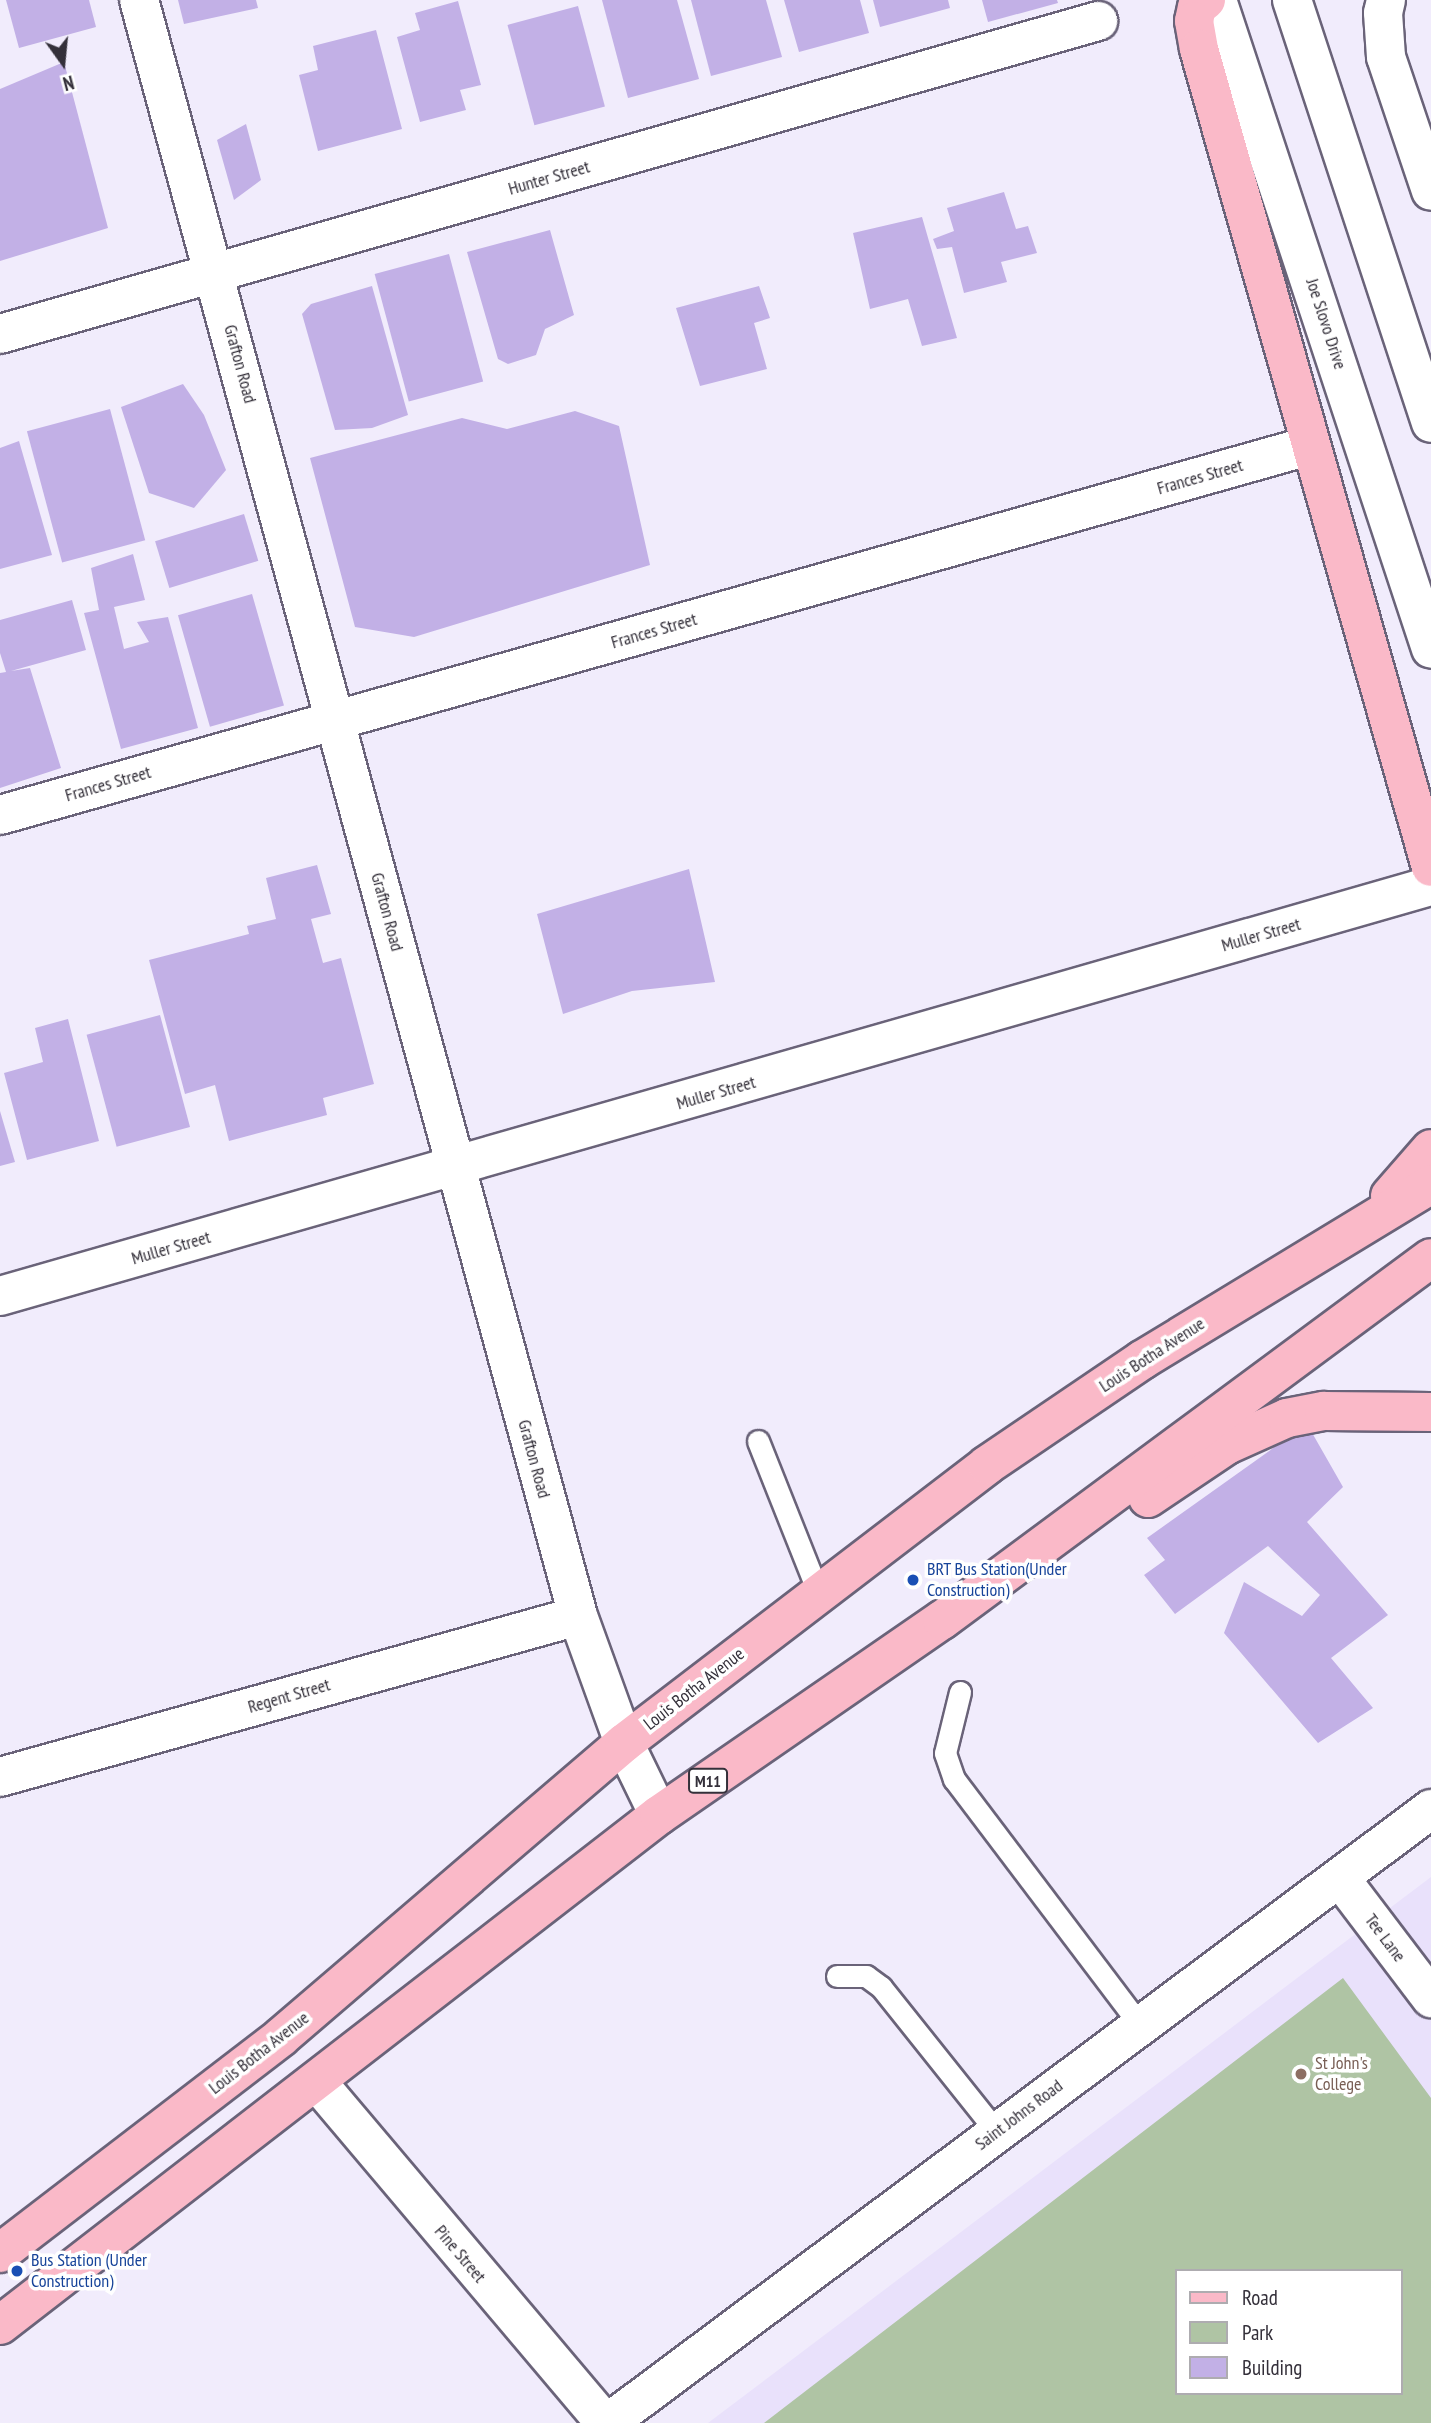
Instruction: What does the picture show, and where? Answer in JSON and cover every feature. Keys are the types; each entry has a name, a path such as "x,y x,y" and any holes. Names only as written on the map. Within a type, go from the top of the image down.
{"main road":[{"path":"1206,0 1197,7 1194,21 1199,49 1308,446 1431,867"},
{"path":"1361,1224 1431,1149"},
{"name":"Louis Botha Avenue","path":"0,2253 281,2037 624,1743 1009,1450 1142,1360 1361,1224 1431,1184"},
{"name":"M11","path":"0,2325 659,1815 942,1620 1431,1258"},
{"path":"942,1620 1053,1561 1227,1445 1261,1427 1324,1411 1431,1412"}],"street":[{"name":"Grafton Road","path":"139,0 338,720 454,1169 578,1616 624,1743 659,1815"},
{"name":"Joe Slovo Drive","path":"1217,0 1431,649"},
{"path":"1293,0 1431,423"},
{"path":"1386,0 1383,36 1387,57 1431,191"},
{"name":"Hunter Street","path":"0,334 1098,21"},
{"name":"Frances Street","path":"0,815 1308,446"},
{"name":"Muller Street","path":"0,1296 454,1169 1431,886"},
{"name":"Regent Street","path":"0,1777 578,1616"},
{"name":"Saint Johns Road","path":"606,2423 1431,1809"},
{"name":"Tee Lane","path":"1340,1878 1431,1998"},
{"name":"Pine Street","path":"317,2082 606,2423"}],"lane":[{"path":"758,1441 819,1594"},
{"path":"960,1692 946,1754 954,1779 1140,2025"},
{"path":"837,1976 866,1976 881,1987 996,2131"}],"shaded area":[{"name":"St John's College","path":"1431,1877 1431,2423 708,2423"}],"green space":[{"name":"St John's College","path":"1343,1978 1431,2098 1431,2423 764,2423"}],"building":[{"path":"6,0 89,0 96,27 19,48"},
{"path":"178,0 256,0 258,8 184,24"},
{"path":"602,0 677,0 699,79 628,98"},
{"path":"691,0 766,0 782,57 711,76"},
{"path":"784,0 860,0 869,33 799,52"},
{"path":"873,0 948,0 950,8 880,27"},
{"path":"982,0 1057,0 1058,3 988,22"},
{"path":"458,1 481,85 460,90 466,110 420,122 397,37 420,30 415,13"},
{"path":"578,6 605,106 534,125 507,25"},
{"path":"376,30 402,129 318,151 299,75 318,70 313,46"},
{"path":"64,62 108,228 0,261 0,89"},
{"path":"246,124 261,180 234,200 217,140"},
{"path":"1004,192 1016,229 1028,226 1037,253 1001,262 1007,282 964,293 952,247 937,249 933,239 954,231 947,208"},
{"path":"922,217 957,338 922,346 908,299 870,309 853,233"},
{"path":"550,230 574,315 545,329 536,355 508,364 498,359 467,252"},
{"path":"449,254 483,382 409,401 375,274"},
{"path":"372,286 408,415 372,428 335,430 302,314 311,304"},
{"path":"759,286 770,318 754,323 767,369 700,386 676,308"},
{"path":"183,384 204,415 226,470 194,508 149,493 121,407"},
{"path":"110,409 145,540 62,563 27,431"},
{"path":"575,411 619,426 650,565 414,637 355,627 310,458 462,418 507,429"},
{"path":"19,441 52,555 0,569 0,448"},
{"path":"244,514 258,561 169,588 155,541"},
{"path":"133,554 145,600 114,607 124,649 149,642 137,622 168,617 198,728 121,749 84,613 99,610 91,568"},
{"path":"252,594 284,706 210,727 178,615"},
{"path":"72,600 86,650 11,671 30,668 61,768 0,788 0,673 6,672 0,653 0,620"},
{"path":"317,865 331,914 311,919 323,963 341,958 374,1084 323,1098 327,1115 229,1141 215,1085 185,1094 149,960 249,934 247,926 276,919 266,878"},
{"path":"689,869 715,982 632,991 563,1014 537,914"},
{"path":"160,1015 190,1127 117,1147 87,1035"},
{"path":"68,1019 99,1141 27,1160 4,1073 43,1062 35,1028"},
{"path":"0,1111 15,1162 0,1166"},
{"path":"1307,1424 1343,1487 1307,1522 1388,1615 1331,1658 1373,1708 1318,1743 1224,1633 1244,1582 1302,1616 1320,1595 1268,1546 1175,1614 1144,1575 1165,1560 1147,1538"}],"place":[{"name":"BRT Bus Station(Under Construction)","path":"913,1580"},
{"name":"St John's College","path":"1301,2074"},
{"name":"Bus Station (Under Construction)","path":"17,2271"}]}
